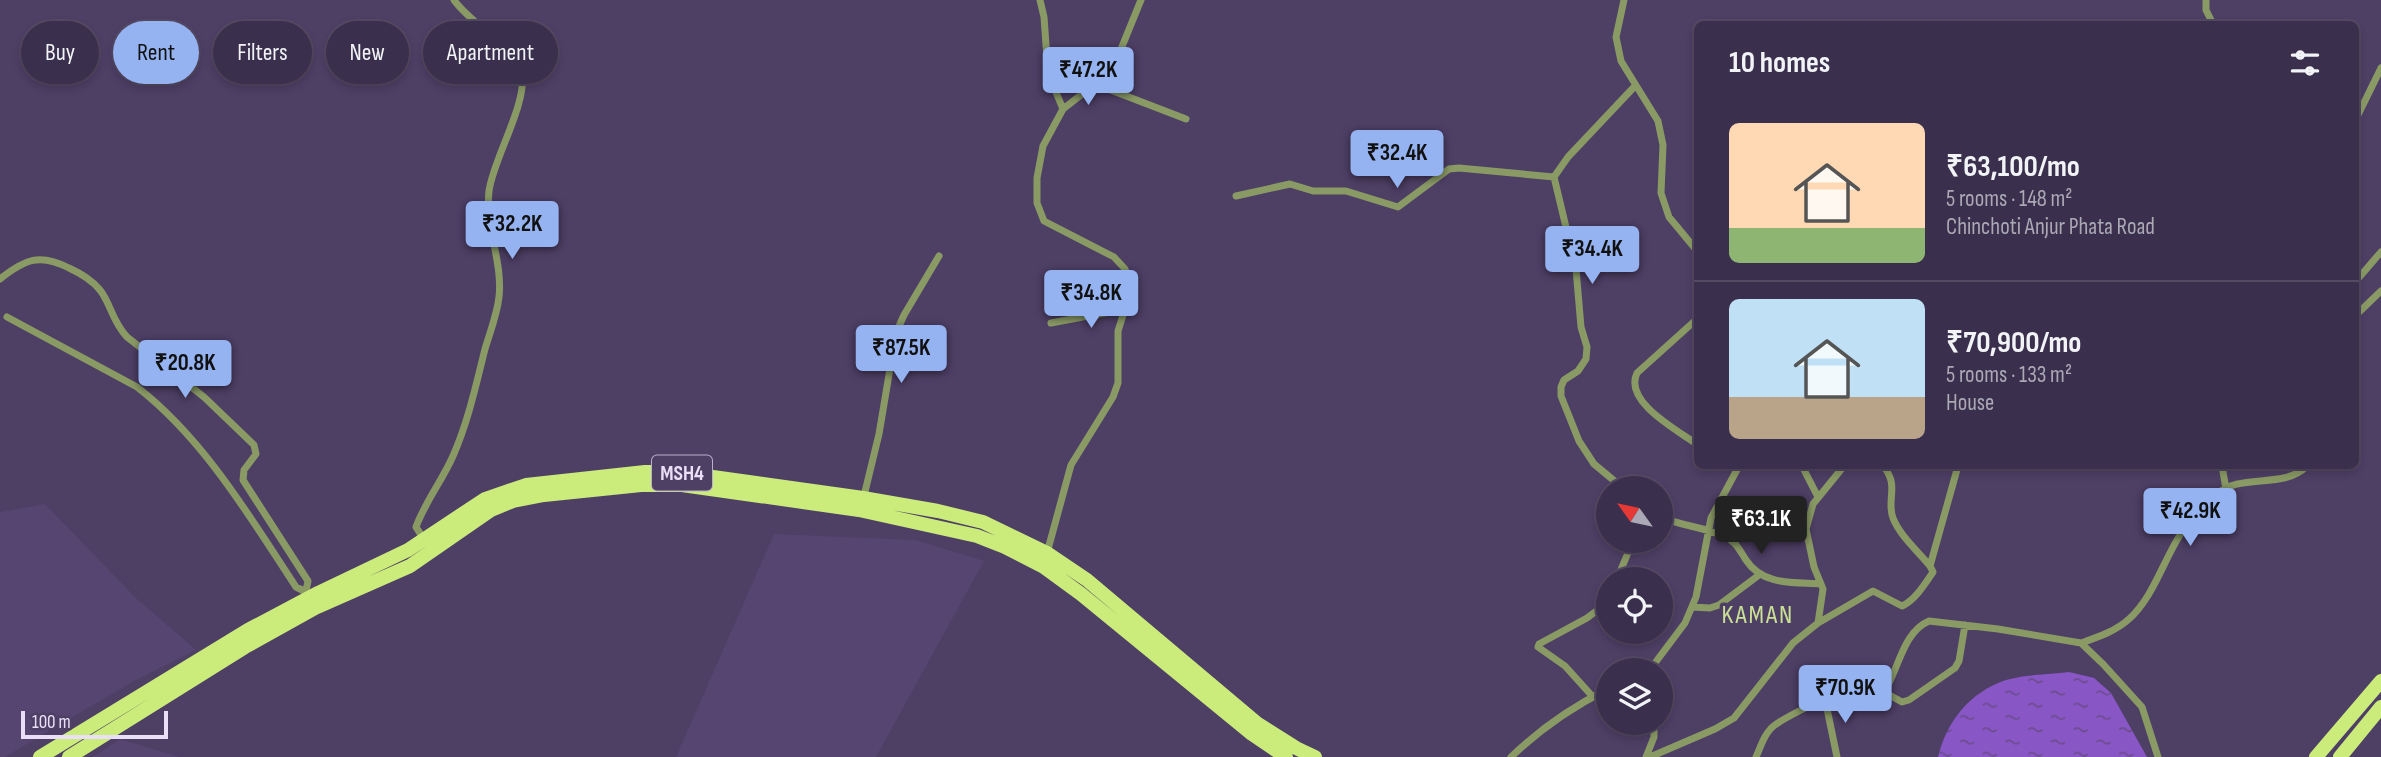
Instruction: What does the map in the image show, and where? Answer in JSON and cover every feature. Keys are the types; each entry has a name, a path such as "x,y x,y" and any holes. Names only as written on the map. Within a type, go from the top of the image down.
{"main road":[{"name":"MSH4","path":"40,757 248,630 311,598 410,566 428,546 491,510 513,501 641,485 682,485 861,504 977,536 1045,560 1087,580 1258,724 1315,757"},
{"name":"MSH4","path":"1045,560 1081,594 1252,734 1286,757"},
{"name":"MSH4","path":"69,757 245,646 311,598"},
{"path":"2316,757 2381,681"},
{"path":"2342,756 2381,707"}],"street":[{"path":"428,546 416,527 421,512 452,458 466,424 499,298 499,271 490,218 489,190 521,92 523,72 511,55 461,11 454,0"},
{"path":"1040,0 1044,17 1048,73 1063,108"},
{"path":"1045,560 1071,465 1113,397 1118,383 1118,331 1131,290 1125,269 1114,257 1044,221 1037,203 1037,178 1043,146 1063,108 1095,84 1119,54 1142,0"},
{"path":"1624,0 1616,37 1621,61 1658,121 1663,145 1661,193 1669,216 1694,247"},
{"path":"2206,0 2206,10 2212,21"},
{"path":"2359,113 2381,68"},
{"path":"1095,84 1186,119"},
{"path":"1608,476 1594,464 1579,441 1561,396 1564,380 1578,371 1586,359 1587,348 1581,327 1576,269 1554,177 1568,157 1635,86"},
{"path":"1236,196 1290,184 1313,191 1346,191 1398,206 1449,169 1554,177"},
{"path":"2359,278 2381,252"},
{"path":"861,504 879,434 896,333 939,256"},
{"path":"0,279 20,264 45,258 83,275 100,289 118,328 127,337 204,397 254,445 256,454 244,470 243,480 308,581 311,598"},
{"path":"2359,311 2381,291"},
{"path":"1051,323 1125,309"},
{"path":"7,317 137,387 154,401 223,476 296,587 311,598"},
{"path":"1694,322 1637,373 1634,386 1654,415 1694,442"},
{"path":"1661,658 1685,623 1692,607 1711,518 1738,469"},
{"path":"1803,469 1818,497"},
{"path":"1818,623 1824,589 1814,567 1805,529 1813,504 1841,469"},
{"path":"1648,757 1706,734 1734,718 1793,643 1818,623 1868,592 1873,591 1902,606 1909,603 1933,572 1900,531 1891,515 1894,487 1885,469"},
{"path":"1930,566 1957,469"},
{"path":"2223,469 2226,489"},
{"path":"1756,757 1775,724 1825,699 1862,705 1874,702 1889,682 1898,658 1912,635 1929,621 2081,643 2115,629 2131,618 2150,591 2185,527 2218,492 2237,484 2285,478 2303,469"},
{"path":"1673,521 1726,536 1735,543 1759,575 1770,580 1821,584"},
{"path":"1692,607 1710,608 1719,605 1759,575"},
{"path":"1593,697 1564,666 1538,647 1596,611"},
{"path":"1882,691 1902,702 1909,700 1955,668 1959,661 1965,625"},
{"path":"2081,643 2142,707 2158,757"},
{"path":"1511,757 1565,713 1596,696"},
{"path":"1825,699 1837,757"},
{"path":"1648,757 1654,735"},
{"path":"2327,744 2342,756"}],"shaded area":[{"path":"45,504 136,598 196,650 134,681 5,757 0,757 0,512"},
{"path":"774,534 916,540 984,561 876,757 676,757"},
{"path":"120,739 173,755 179,757 93,757"}],"water":[{"path":"2069,672 2094,678 2111,693 2147,757 1938,757 1952,723 1976,696 1998,683 2014,678"}],"district":[{"name":"KAMAN","path":"1758,615"}]}
